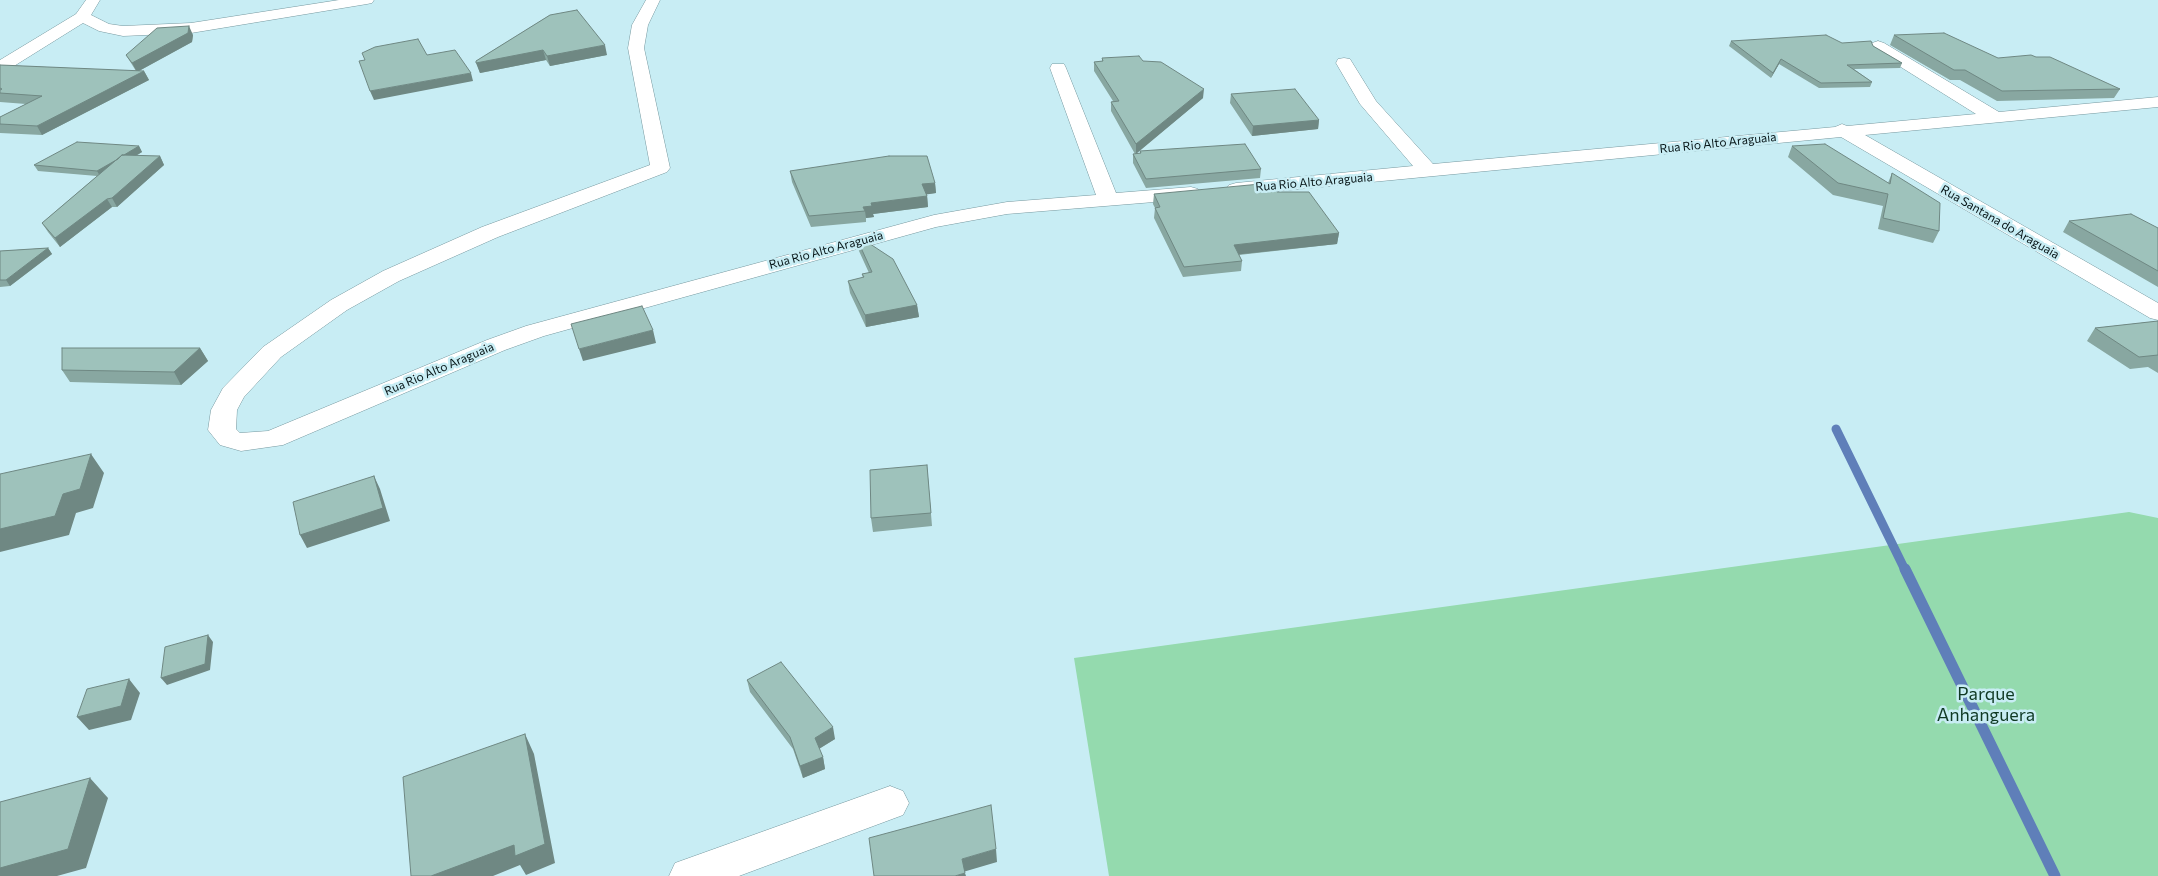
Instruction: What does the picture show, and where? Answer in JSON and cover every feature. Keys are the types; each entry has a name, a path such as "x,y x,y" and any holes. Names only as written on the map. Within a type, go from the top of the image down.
{"street":[{"path":"0,68 82,17 93,0"},
{"path":"82,17 106,28 123,31 191,28 367,0"},
{"name":"Rua Rio Alto Araguaia","path":"653,0 640,25 636,48 660,168 490,232 391,276 339,305 272,352 232,394 224,410 222,430 230,439 241,442 273,439 487,349 535,331 721,278 934,221 971,213 1429,172 1842,130 2158,102"},
{"path":"1878,46 1994,116"},
{"path":"1344,63 1369,104 1429,172"},
{"path":"1058,68 1108,200"},
{"name":"Rua Santana do Araguaia","path":"1842,130 2158,313"},
{"path":"689,876 890,803"}],"green space":[{"name":"Parque Anhanguera","path":"2129,512 2158,518 2158,876 1109,876 1074,658"}],"building":[{"path":"577,10 605,45 547,56 543,50 476,63 476,61 550,15"},
{"path":"189,26 188,33 132,63 126,55 157,28"},
{"path":"1944,33 1998,58 2031,55 2050,57 2120,89 2002,91 1965,70 1954,70 1894,35"},
{"path":"1826,35 1842,43 1871,41 1873,46 1902,63 1847,65 1872,82 1821,83 1781,59 1773,73 1731,41"},
{"path":"418,39 427,55 455,50 471,73 370,91 359,61 365,60 362,53 375,47"},
{"path":"1139,56 1143,61 1161,62 1204,89 1136,144 1111,102 1119,101 1094,62 1103,61 1102,58"},
{"path":"0,65 144,71 37,126 0,124 0,117 42,96 0,93 2,89 0,88"},
{"path":"1295,89 1319,120 1253,126 1231,94"},
{"path":"77,142 139,146 97,171 34,165"},
{"path":"1245,144 1261,169 1146,179 1133,154 1141,153 1140,151"},
{"path":"1825,144 1890,184 1892,173 1940,203 1939,231 1883,218 1888,194 1838,183 1792,146"},
{"path":"122,155 160,156 112,198 107,199 55,238 42,223"},
{"path":"889,156 927,156 935,183 922,184 927,196 871,203 872,206 863,207 865,211 809,216 790,171"},
{"path":"1271,183 1277,192 1309,192 1339,233 1234,245 1242,261 1184,267 1155,208 1160,207 1154,194"},
{"path":"2131,214 2158,228 2158,271 2069,221"},
{"path":"861,238 893,259 917,305 865,315 848,281 864,277 862,274 872,272 857,239"},
{"path":"48,248 6,280 0,280 0,251"},
{"path":"642,306 653,330 579,349 571,324"},
{"path":"2158,321 2158,355 2139,357 2095,328"},
{"path":"62,348 200,348 174,372 62,370"},
{"path":"91,454 80,489 63,494 55,516 0,529 0,474"},
{"path":"927,465 931,513 871,518 870,470"},
{"path":"374,476 383,508 300,535 293,502"},
{"path":"208,635 205,664 161,678 165,647"},
{"path":"781,662 833,727 815,738 823,757 800,766 790,737 747,680"},
{"path":"129,679 121,706 77,717 87,689"},
{"path":"525,734 545,844 515,856 514,845 431,876 411,876 403,777"},
{"path":"90,778 68,849 0,868 0,802"},
{"path":"991,805 996,849 962,859 965,873 955,876 874,876 869,838"}],"waterway":[{"path":"1836,429 1905,570"},
{"path":"1905,569 2055,876"}]}
